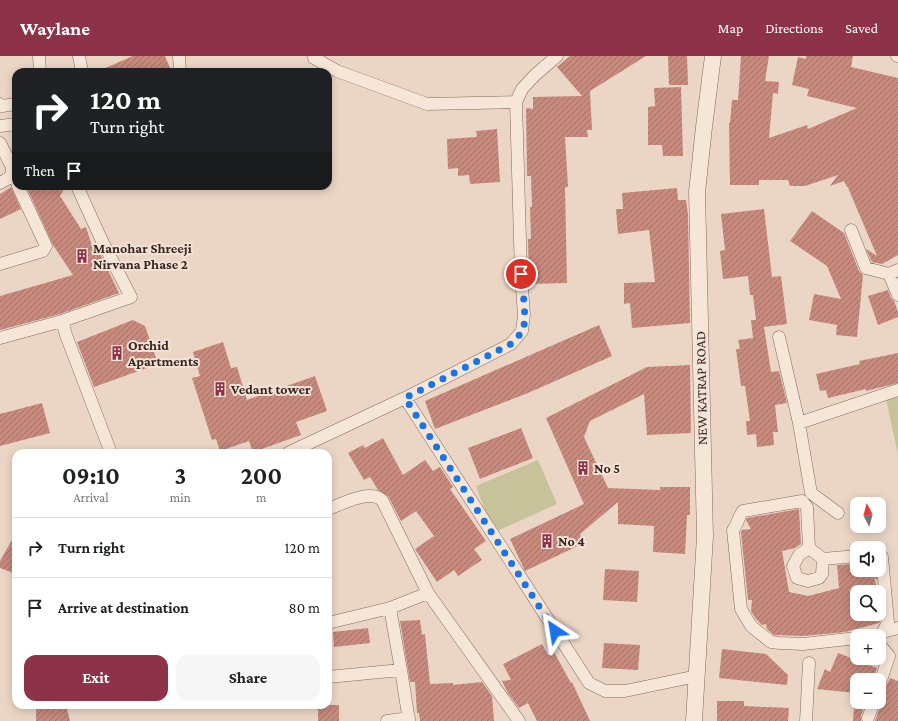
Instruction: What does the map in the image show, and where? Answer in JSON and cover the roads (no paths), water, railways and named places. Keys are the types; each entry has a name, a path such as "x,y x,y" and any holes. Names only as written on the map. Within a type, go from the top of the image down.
{"street":[{"path":"38,56 40,68"},
{"path":"79,56 81,68"},
{"path":"179,56 180,68"},
{"path":"297,449 405,398 511,344 522,331 524,315 521,274 516,102 522,89 534,75 557,56"},
{"name":"NEW KATRAP ROAD","path":"694,721 705,536 697,192 713,56"},
{"path":"314,58 332,68"},
{"path":"332,68 427,104 516,102"},
{"path":"0,104 2,106 12,105"},
{"path":"0,126 12,124"},
{"path":"0,143 12,167"},
{"path":"0,183 12,177"},
{"path":"0,264 43,251 46,246 20,190"},
{"path":"0,338 62,321 131,297 102,241 80,190"},
{"path":"851,230 866,268 893,272 898,295"},
{"path":"62,321 109,449"},
{"path":"779,337 799,423 811,493 838,513"},
{"path":"799,423 898,390"},
{"path":"405,398 588,682 605,691 625,691 697,676"},
{"path":"332,508 364,496 372,495 382,500 428,593 519,721"},
{"path":"850,557 823,559 809,548 807,507 802,501 743,511 740,515 737,526 733,530 741,609 751,626 771,642 803,644 850,639"},
{"path":"809,548 799,555 793,566 797,578 808,581 819,578 822,574 823,559"},
{"path":"884,577 888,622 884,629"},
{"path":"332,622 390,608 428,593"},
{"path":"387,721 409,720 390,608"},
{"path":"886,632 898,628"},
{"path":"886,650 894,656 886,673"},
{"path":"806,721 809,662"},
{"path":"332,678 401,670"},
{"path":"868,718 871,709"}],"place":[{"name":"Manohar Shreeji Nirvana Phase 2","path":"82,256"},
{"name":"Orchid Apartments","path":"117,353"},
{"name":"Vedant tower","path":"220,389"},
{"name":"No 5","path":"583,468"},
{"name":"No 4","path":"547,541"}]}
